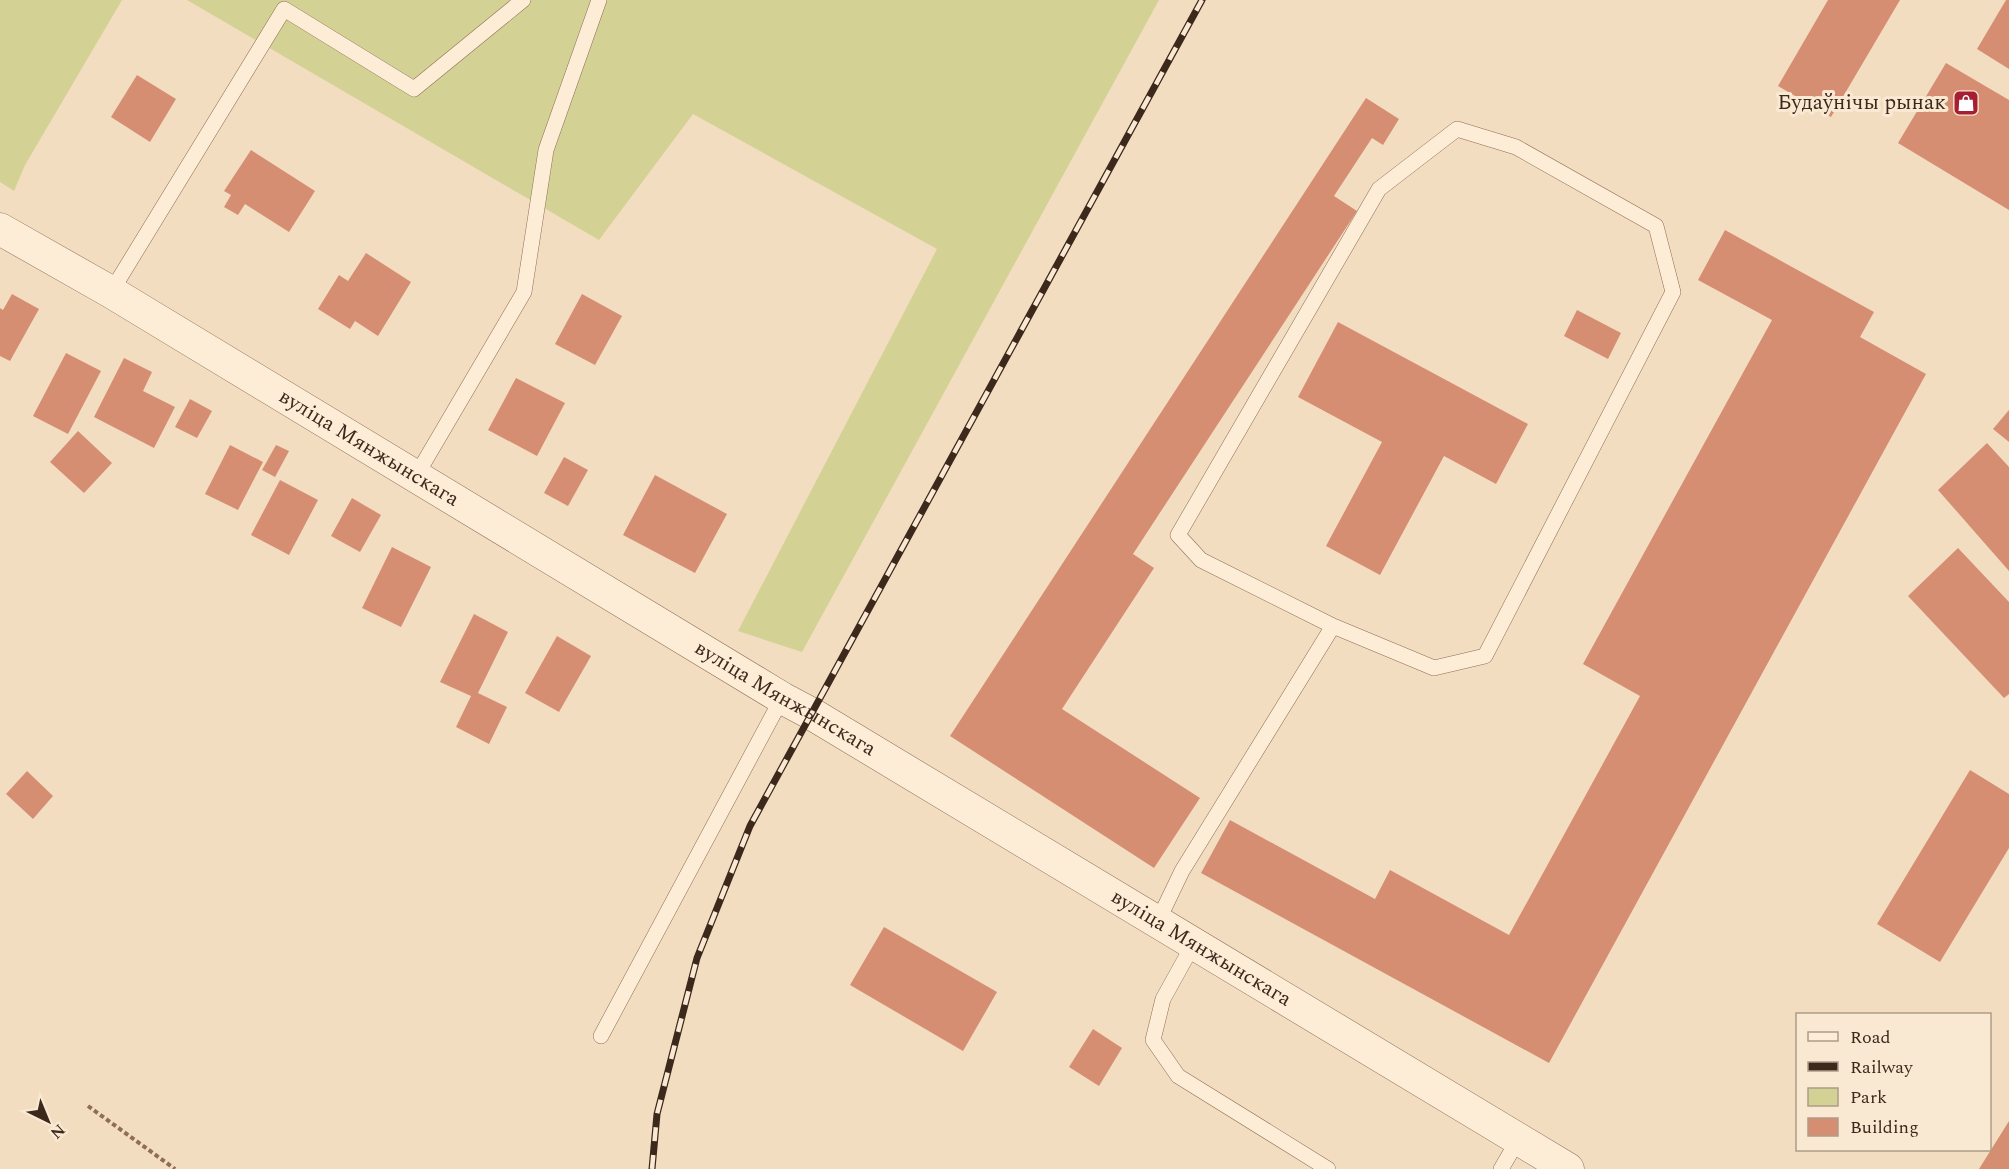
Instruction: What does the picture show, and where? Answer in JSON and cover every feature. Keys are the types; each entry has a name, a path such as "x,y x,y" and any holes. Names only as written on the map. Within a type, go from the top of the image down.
{"street":[{"name":"вуліца Мянжынскага","path":"0,229 111,292 782,699 812,714 1568,1169"}],"lane":[{"path":"111,292 284,9 414,89 523,0"},
{"path":"416,476 524,292 546,150 599,0"},
{"path":"1457,129 1516,147 1656,226 1673,292 1485,656 1434,669 1333,626 1201,560 1178,535 1379,189 1457,129"},
{"path":"1158,921 1182,871 1333,626"},
{"path":"601,1036 782,699"},
{"path":"1194,943 1163,999 1153,1040 1178,1076 1328,1169"},
{"path":"1501,1169 1518,1140"}],"path":[{"path":"88,1106 175,1169"}],"green space":[{"path":"0,0 122,0 25,165 14,191 0,182"},
{"path":"187,0 1159,0 802,652 738,631 937,249 693,114 599,240"}],"building":[{"path":"1828,0 1900,0 1831,117 1778,86"},
{"path":"2006,0 2009,0 2009,69 1977,49"},
{"path":"1946,63 2009,100 2009,210 1898,143"},
{"path":"137,75 176,99 150,142 111,117"},
{"path":"1366,98 1399,119 1383,145 1372,138 1334,196 1357,211 1133,554 1154,568 1062,709 1200,798 1154,868 950,736"},
{"path":"251,150 315,191 289,232 245,204 238,215 224,207 231,195 224,191"},
{"path":"1725,230 1874,312 1860,337 1926,374 1549,1063 1201,873 1230,820 1375,899 1390,870 1509,935 1640,696 1583,664 1772,320 1698,280"},
{"path":"366,253 411,282 378,336 355,321 350,329 318,309 339,275 348,281"},
{"path":"12,294 39,309 10,361 0,356 0,308 3,310"},
{"path":"582,294 622,316 595,365 555,344"},
{"path":"1577,310 1621,333 1608,359 1564,336"},
{"path":"1338,322 1528,424 1496,484 1444,456 1380,575 1326,546 1382,442 1298,397"},
{"path":"66,353 101,371 68,434 33,416"},
{"path":"124,358 152,372 143,391 175,407 154,448 94,417"},
{"path":"516,378 565,403 537,456 488,430"},
{"path":"190,399 212,411 197,438 175,427"},
{"path":"2009,410 2009,442 1993,429"},
{"path":"78,431 112,463 84,493 50,462"},
{"path":"1987,443 2009,467 2009,571 1938,490"},
{"path":"230,445 263,462 238,510 205,494"},
{"path":"276,445 289,451 275,477 262,470"},
{"path":"564,457 588,470 568,506 544,493"},
{"path":"655,475 727,514 695,573 623,535"},
{"path":"280,480 318,500 289,555 251,535"},
{"path":"352,498 381,515 360,552 331,536"},
{"path":"392,547 431,567 401,627 362,608"},
{"path":"1958,548 2009,602 2009,694 2004,698 1908,596"},
{"path":"474,614 508,632 478,693 507,707 489,744 456,727 471,696 440,682"},
{"path":"557,636 591,656 559,712 525,693"},
{"path":"1970,770 2009,794 2009,848 1940,962 1877,924"},
{"path":"27,771 53,796 33,819 6,794"},
{"path":"884,927 997,992 963,1051 850,985"},
{"path":"1093,1029 1122,1048 1099,1086 1069,1067"},
{"path":"2009,1121 2009,1169 1979,1169"}],"railway":[{"path":"652,1169 657,1114 697,958 750,826 1202,0"}],"place":[{"name":"Будаўнічы рынак","path":"1966,103"}]}
